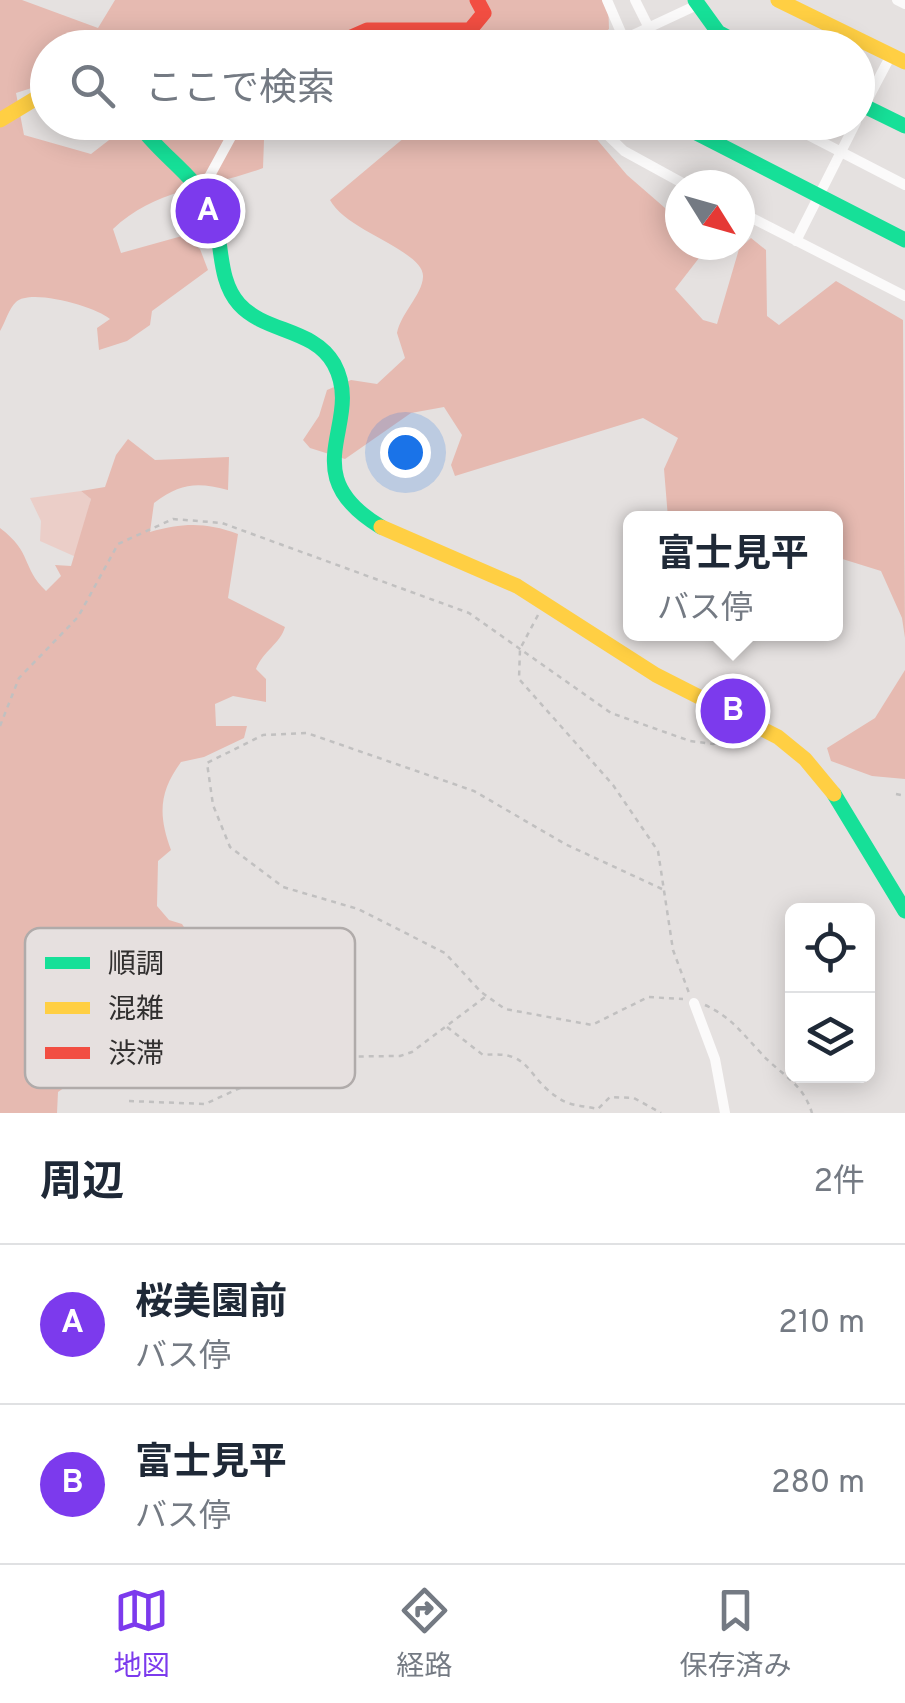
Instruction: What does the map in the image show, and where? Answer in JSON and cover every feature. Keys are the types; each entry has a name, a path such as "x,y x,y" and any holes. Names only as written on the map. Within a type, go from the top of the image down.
{"street":[{"path":"470,30 484,13 477,0"},
{"path":"608,0 620,30"},
{"path":"636,0 649,30"},
{"path":"778,0 839,30"},
{"path":"897,0 905,4"},
{"path":"640,30 696,2 717,30"},
{"path":"359,30 382,25 428,30"},
{"path":"875,48 898,59 875,91"},
{"path":"0,120 30,102"},
{"path":"875,118 905,126"},
{"path":"149,140 159,154 202,190 216,220 226,279 236,302 255,317 309,337 338,372 332,461 348,498 380,526 496,574 681,690 798,752 816,772 905,911"},
{"path":"202,190 229,140"},
{"path":"613,140 624,151 665,173"},
{"path":"710,140 905,240"},
{"path":"818,140 905,185"},
{"path":"796,241 847,140"},
{"path":"755,220 905,296"},
{"path":"694,1003 716,1059 725,1113"}],"path":[{"path":"0,726 19,678 78,617 118,544 174,519 222,522 337,568 469,613 611,713 690,742 714,744 762,730"},
{"path":"544,604 520,650 520,680 613,785 658,851 673,950 694,1003"},
{"path":"662,890 565,844 474,791 307,734 263,735 207,762 213,805 230,848 283,888 358,909 445,953 504,1009 592,1025 648,997 673,996 706,1005 736,1022 760,1053 801,1086 812,1113"},
{"path":"896,794 905,796"},
{"path":"355,1056 400,1056 486,996"},
{"path":"446,1026 483,1055 507,1053 521,1058 564,1102 598,1108 610,1097 634,1098 661,1113"},
{"path":"128,1102 205,1104 240,1088"}],"shaded area":[{"path":"0,0 22,0 98,28 115,0 608,0 608,30 30,30 30,88 16,93 24,135 30,140 91,154 109,140 264,140 263,168 165,197 130,215 113,229 121,253 182,236 200,249 208,270 152,311 150,325 127,341 99,350 97,328 110,319 92,309 49,298 24,298 16,302 0,331"},
{"path":"401,140 597,140 627,175 665,208 665,260 697,260 675,289 703,320 717,324 736,260 755,260 755,241 766,250 767,316 779,325 836,281 903,320 905,638 902,618 881,571 843,559 843,511 667,511 664,469 678,438 643,418 455,476 451,465 462,435 444,407 411,413 345,459 310,448 303,440 319,416 327,390 351,380 377,384 405,358 397,333 423,277 412,258 339,211 330,200"},
{"path":"128,439 155,460 229,457 228,490 198,485 173,491 154,503 150,532 194,525 238,534 228,598 285,627 256,669 266,679 266,702 233,696 215,704 216,726 247,726 244,738 204,757 181,762 168,783 163,815 171,850 158,861 157,906 169,920 185,928 25,928 25,1088 64,1088 58,1092 57,1113 0,1113 0,528 18,545 46,591 61,576 55,565 71,566 91,499 81,491 105,487 116,455"},
{"path":"81,491 91,499 76,557 40,541 41,521 30,498"},
{"path":"905,670 905,779 872,776 831,761 827,748 875,718"}],"traffic: fast":[{"path":"695,0 717,30"},
{"path":"875,111 905,126"},
{"path":"152,140 186,175 211,209 223,270 239,304 262,321 314,344 334,364 341,386 342,407 335,447 340,487 354,507 381,527"},
{"path":"710,140 905,240"},
{"path":"834,794 905,911"}],"traffic: slow":[{"path":"778,0 839,30"},
{"path":"875,47 905,62"},
{"path":"0,120 30,102"},
{"path":"381,527 517,586 656,675 778,737 805,759 834,794"}],"traffic: jam":[{"path":"470,30 484,13 477,0"},
{"path":"367,30 470,30"}],"place":[{"name":"桜美園前","path":"208,211"},
{"name":"富士見平","path":"733,711"}]}
